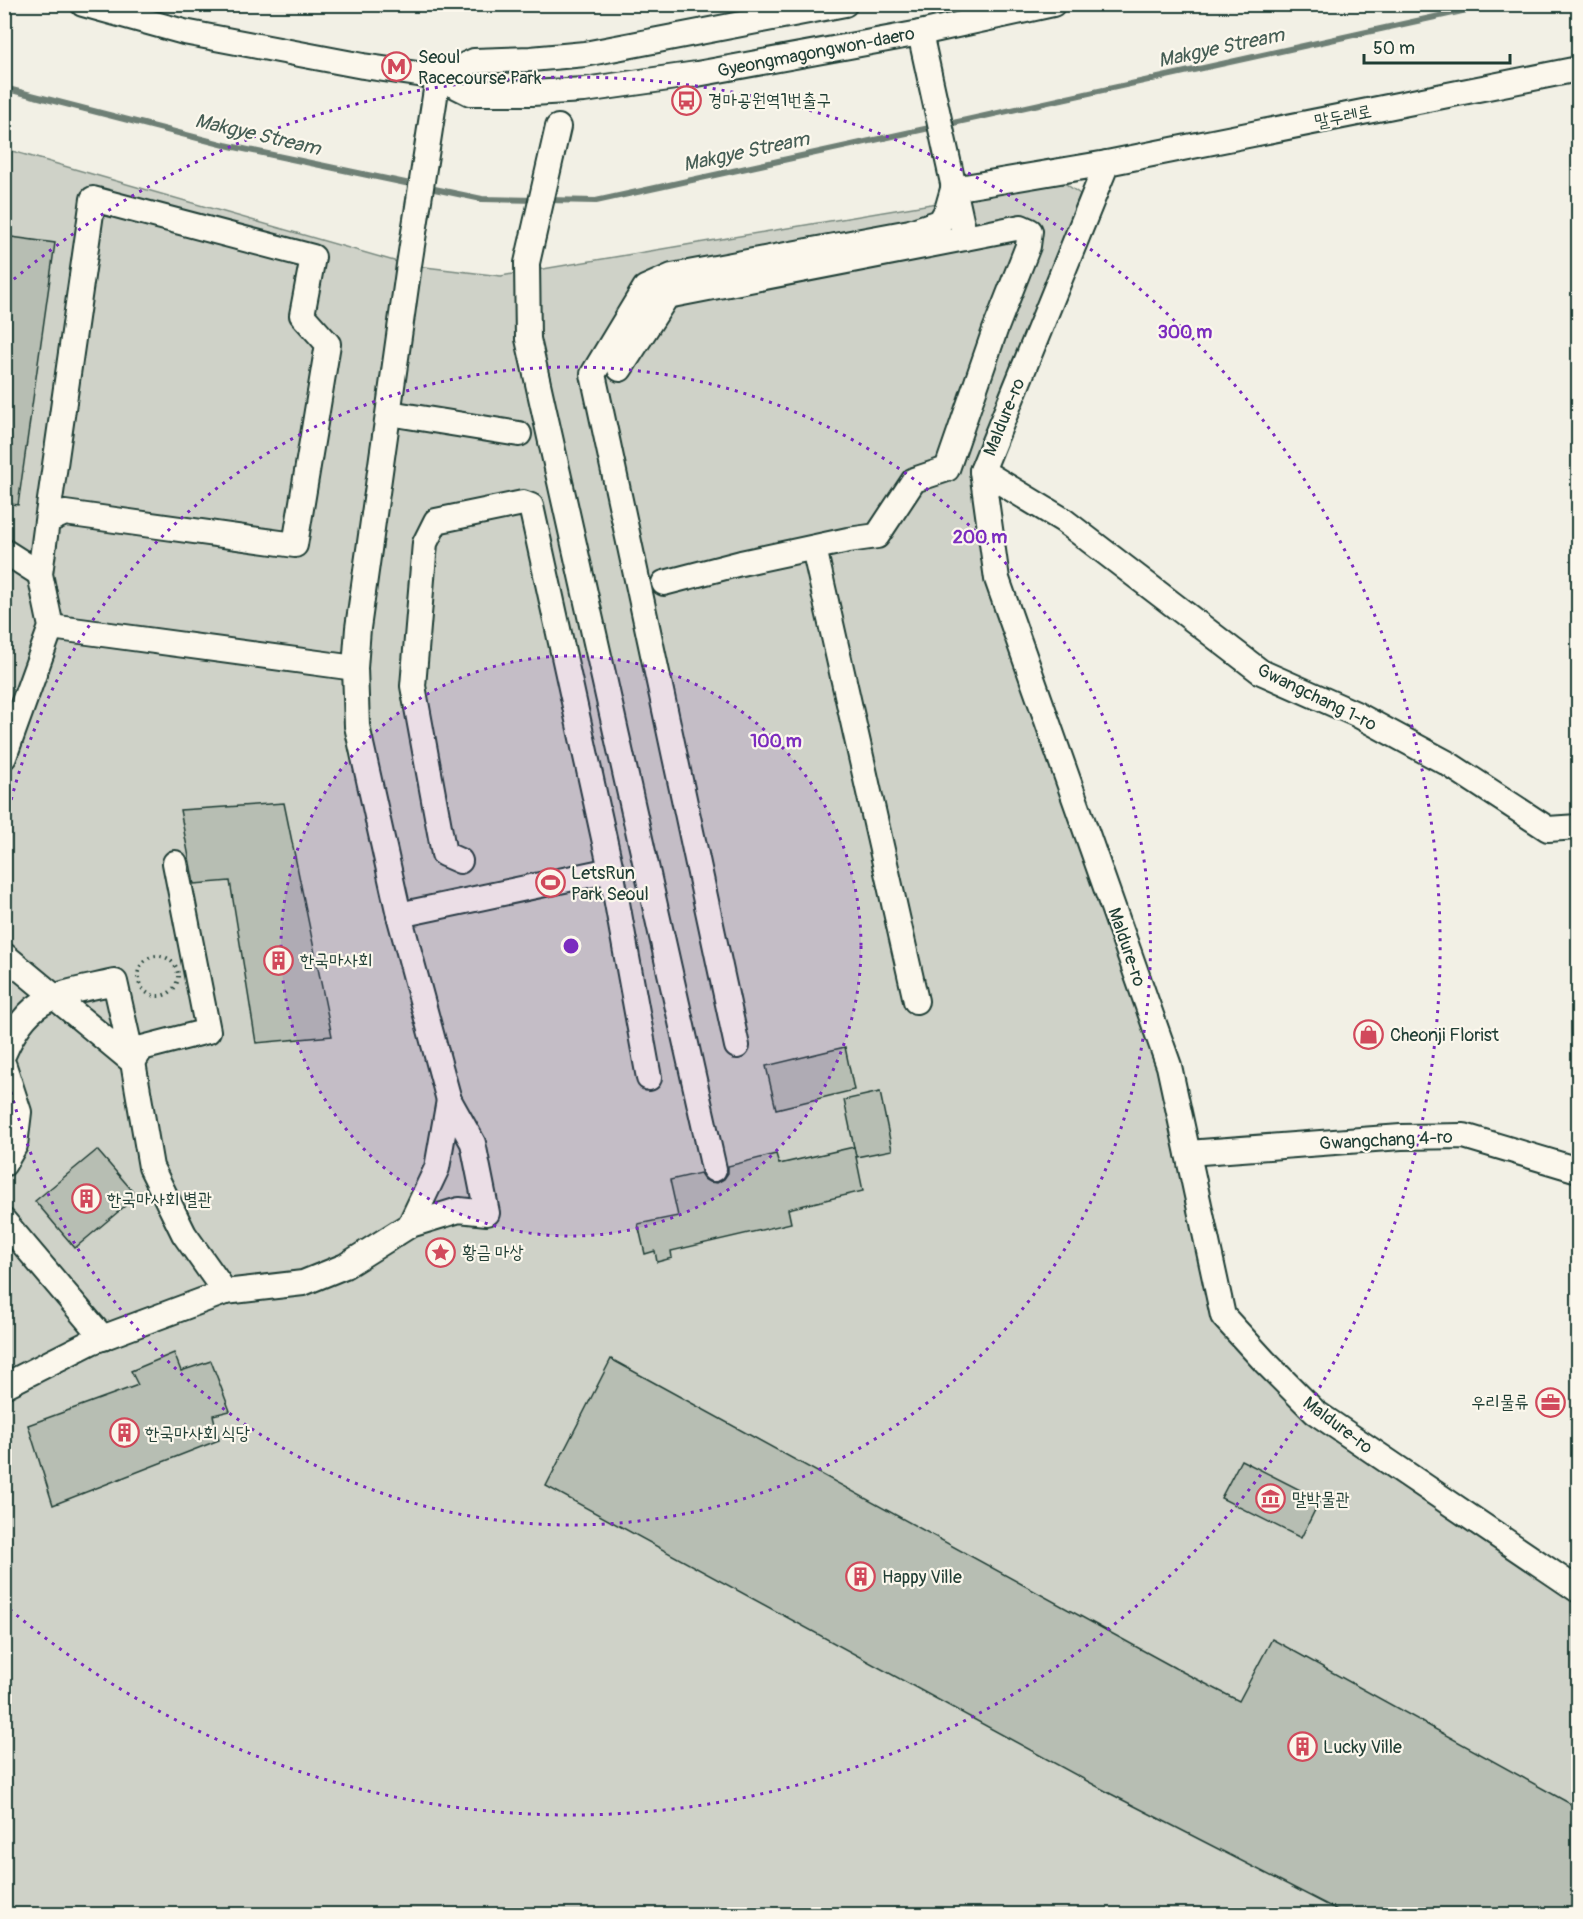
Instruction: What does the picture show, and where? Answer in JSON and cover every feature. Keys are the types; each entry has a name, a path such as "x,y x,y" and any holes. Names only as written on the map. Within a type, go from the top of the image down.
{"street":[{"name":"Gyeongmagongwon-daero","path":"83,4 184,32 363,66 438,76 470,93 584,90 697,74 920,33 1053,4"},
{"path":"4,1386 103,1338 225,1292 303,1284 345,1266 410,1225 459,1210 487,1214 473,1143 449,1100 399,915 357,726 355,668 358,628 408,265 438,76 474,61 585,54 845,4"},
{"path":"920,33 965,238"},
{"name":"말두레로","path":"951,180 1107,163 1578,69"},
{"path":"558,127 527,263 528,339 714,1169"},
{"name":"Maldure-ro","path":"1107,163 982,471 997,579 1169,1066 1223,1316 1315,1412 1578,1590"},
{"path":"737,1047 592,374 645,288 672,276 910,232 940,222 947,210 951,180"},
{"path":"4,757 51,627 40,574 47,521 93,199 313,257 302,315 328,344 295,545 65,513 47,521"},
{"path":"620,369 667,296 1021,227 1030,231 1028,246 995,330 947,469 914,480 877,536 741,563 664,583"},
{"path":"389,413 519,434"},
{"name":"Gwangchang 1-ro","path":"982,471 1063,520 1261,672 1356,714 1437,758 1548,829 1578,827"},
{"path":"460,861 444,854 412,686 425,543 436,521 523,503 531,506 611,870 649,1078"},
{"path":"814,548 916,1001"},
{"path":"4,551 40,574"},
{"path":"51,627 355,668"},
{"path":"133,1062 142,1048 208,1030 176,863"},
{"path":"399,915 611,870"},
{"path":"4,955 133,1062"},
{"path":"4,1053 15,1029 34,1008 54,995 115,982 133,1062 151,1167 184,1234 225,1292"},
{"path":"4,1066 19,1112 15,1145 4,1164"},
{"path":"410,1225 437,1168 449,1100"},
{"name":"Gwangchang 4-ro","path":"1188,1153 1401,1137 1464,1136 1578,1170"},
{"path":"4,1221 103,1338"}],"path":[{"path":"164,956 175,964 179,976 177,983 169,993 163,996 150,994 140,985 138,971 145,960 164,956"}],"shaded area":[{"name":"LetsRun Park Seoul","path":"5,149 408,265 501,276 1063,182 1080,194 974,472 1158,1070 1211,1312 1255,1364 1578,1597 1578,1914 5,1914"}],"building":[{"path":"4,236 55,243 18,505 4,503"},
{"name":"한국마사회","path":"284,803 332,1036 256,1043 230,881 194,884 180,810"},
{"path":"845,1047 854,1090 776,1109 766,1066"},
{"path":"880,1092 892,1150 856,1157 844,1100"},
{"path":"854,1147 863,1191 788,1209 791,1223 671,1251 672,1258 657,1262 655,1251 645,1254 638,1224 678,1216 670,1180 700,1173 709,1182 717,1183 728,1173 728,1166 776,1154 779,1164"},
{"name":"한국마사회 별관","path":"97,1150 137,1196 75,1248 35,1201"},
{"name":"한국마사회 식당","path":"174,1353 181,1371 211,1361 230,1411 213,1415 219,1440 53,1505 28,1425 138,1385 131,1371"},
{"path":"611,1359 1239,1701 1272,1639 1578,1808 1578,1914 1345,1914 1111,1794 546,1486"},
{"name":"말박물관","path":"1241,1460 1320,1500 1301,1538 1221,1498"}],"waterway":[{"name":"Makgye Stream","path":"944,125 1494,4"},
{"name":"Makgye Stream","path":"4,88 225,145 415,185"},
{"name":"Makgye Stream","path":"547,200 596,201 934,127"},
{"name":"Makgye Stream","path":"425,187 482,199 537,200"}],"place":[{"name":"Seoul Racecourse Park","path":"397,67"},
{"name":"경마공원역1번출구","path":"687,100"},
{"name":"LetsRun Park Seoul","path":"550,883"},
{"name":"한국마사회","path":"279,960"},
{"name":"Cheonji Florist","path":"1369,1035"},
{"name":"한국마사회 별관","path":"86,1199"},
{"name":"황금 마상","path":"441,1252"},
{"name":"우리물류","path":"1550,1402"},
{"name":"한국마사회 식당","path":"124,1433"},
{"name":"말박물관","path":"1271,1499"},
{"name":"Happy Ville","path":"861,1577"},
{"name":"Lucky Ville","path":"1302,1747"}]}
